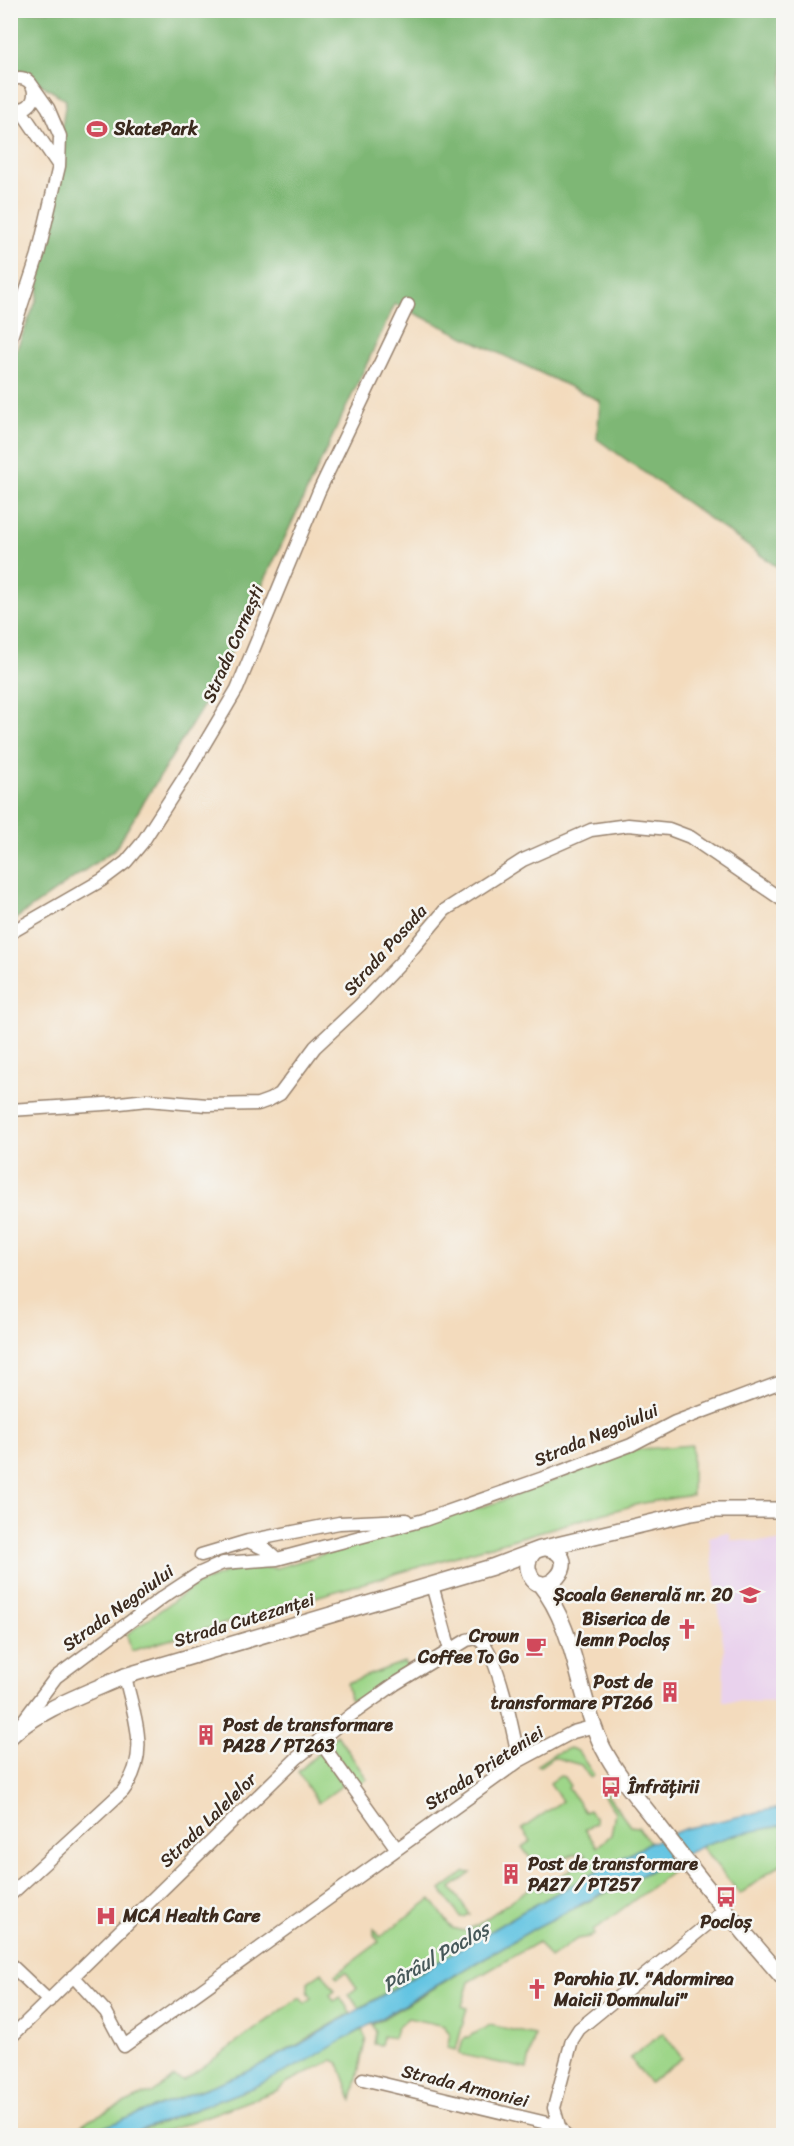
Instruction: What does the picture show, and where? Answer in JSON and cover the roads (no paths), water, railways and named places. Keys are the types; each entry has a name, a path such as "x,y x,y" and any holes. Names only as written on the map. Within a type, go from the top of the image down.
{"street":[{"path":"10,80 23,78 31,84 48,108 60,136 59,166 38,255 10,340"},
{"path":"31,84 34,90 32,103 15,108 59,166"},
{"path":"10,215 10,228"},
{"name":"Strada Cornești","path":"10,933 102,880 126,862 142,843 189,770 237,689 319,491 408,304"},
{"name":"Strada Posada","path":"10,1110 147,1100 207,1105 258,1104 269,1100 280,1094 315,1047 403,960 445,910 523,860 591,830 628,825 669,829 690,837 783,901"},
{"name":"Strada Negoiului","path":"13,1734 56,1677 163,1597 198,1574 223,1563 277,1559 422,1520 559,1473 631,1445 675,1422 783,1382"},
{"name":"Strada Cutezanței","path":"13,1734 42,1715 125,1676 492,1567 541,1550 658,1520 711,1510 783,1510"},
{"name":"Strada Negoiului","path":"201,1555 248,1541 339,1523 422,1520"},
{"path":"450,1650 432,1585 467,1568 539,1545 579,1536 595,1536"},
{"name":"Strada Cutezanței","path":"561,1572 573,1551 595,1536"},
{"path":"248,1541 267,1550 277,1559"},
{"path":"560,1617 557,1596 562,1561 556,1552 541,1550 528,1560 528,1571 551,1598 560,1617 603,1748 620,1776 686,1861 783,1979"},
{"name":"Strada Cutezanței","path":"492,1567 515,1569 535,1579"},
{"path":"535,1579 550,1583 561,1572"},
{"name":"Strada Lalelelor","path":"10,2038 297,1758 394,1684 467,1640 475,1638 482,1641 499,1676 519,1761"},
{"path":"10,1895 123,1791 132,1779 138,1763 140,1742 125,1676"},
{"name":"Strada Prieteniei","path":"73,1977 106,2012 124,2046 519,1761 573,1732 595,1726"},
{"path":"319,1740 397,1848"},
{"name":"Strada Armoniei","path":"563,2131 554,2108 572,2040 579,2029 726,1909"},
{"path":"10,1964 49,2001"},
{"name":"Strada Armoniei","path":"363,2079 563,2131"}],"water":[{"name":"Pârâul Pocloș","path":"772,1809 783,1809 783,1825 734,1835 709,1843 607,1891 537,1927 307,2061 254,2087 127,2135 87,2136 94,2131 247,2072 299,2045 524,1911 650,1843 684,1829"}],"place":[{"name":"SkatePark","path":"97,129"},
{"name":"Școala Generală nr. 20","path":"750,1595"},
{"name":"Biserica de lemn Pocloș","path":"687,1629"},
{"name":"Crown Coffee To Go","path":"536,1646"},
{"name":"Post de transformare PT266","path":"670,1692"},
{"name":"Post de transformare PA28 / PT263","path":"206,1735"},
{"name":"Înfrățirii","path":"611,1787"},
{"name":"Post de transformare PA27 / PT257","path":"511,1874"},
{"name":"Pocloș","path":"726,1897"},
{"name":"MCA Health Care","path":"106,1916"},
{"name":"Parohia IV. \"Adormirea Maicii Domnului\"","path":"537,1989"}]}
